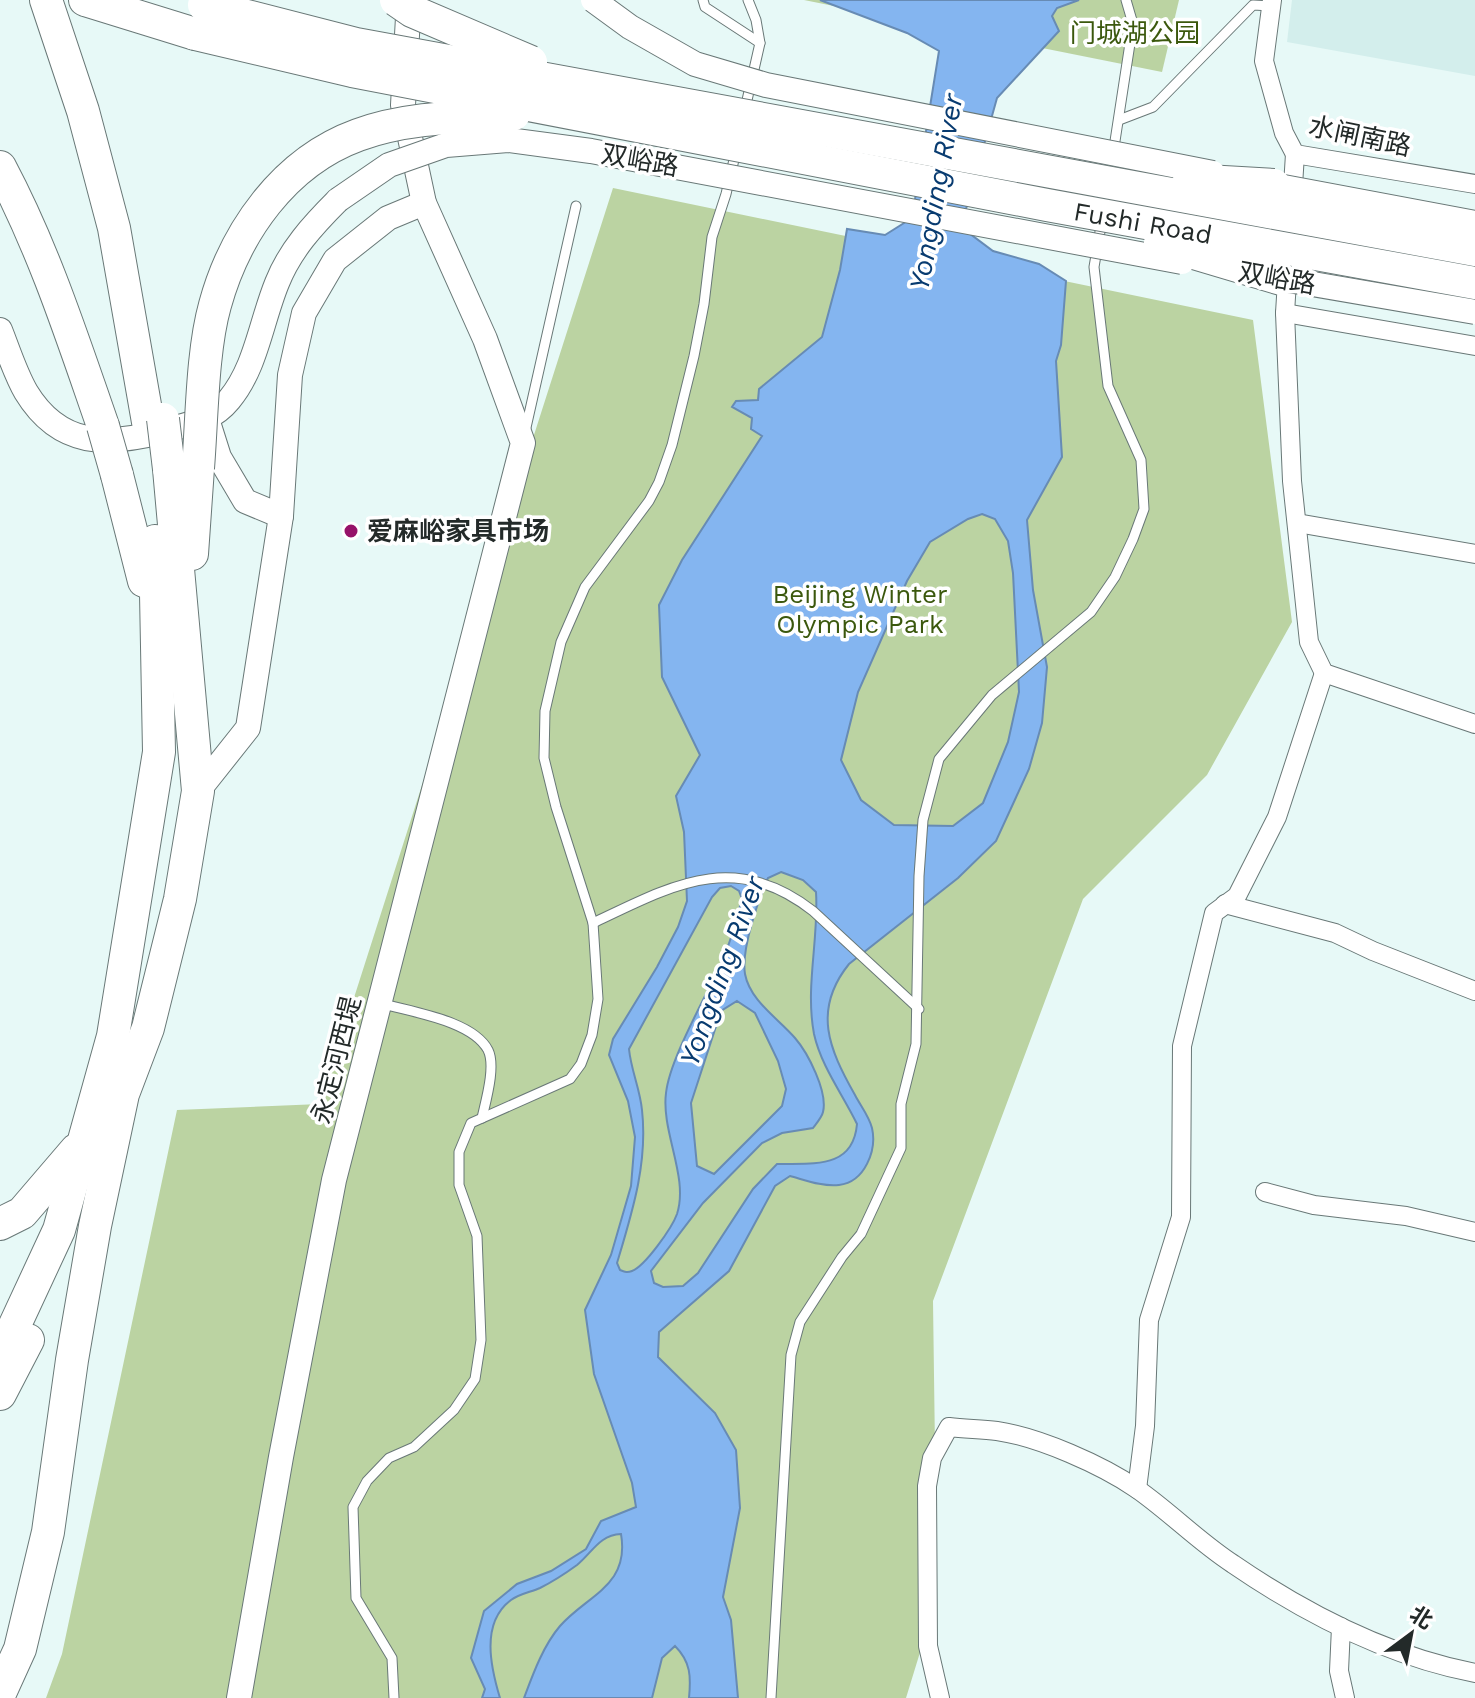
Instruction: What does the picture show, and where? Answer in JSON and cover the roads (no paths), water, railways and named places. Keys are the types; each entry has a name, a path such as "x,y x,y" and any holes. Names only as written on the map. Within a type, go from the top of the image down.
{"highway":[{"path":"46,0 121,226"},
{"path":"64,0 97,106 156,420 173,469 172,646"},
{"name":"双峪路","path":"85,0 195,13 1106,185"},
{"path":"396,0 455,30 585,85"},
{"name":"双峪路","path":"195,13 352,71 1047,205"},
{"path":"0,1357 59,1230 113,1036 159,752 172,646 173,469 206,365 214,307 230,259 254,218 287,180 321,153 358,135 405,123 454,117 562,111"},
{"path":"0,167 52,277 103,426 172,646 198,791 180,899 148,1028 26,1346 0,1394"},
{"path":"1106,185 1204,180 1274,185"},
{"name":"Fushi Road","path":"1106,185 1475,250"},
{"path":"1047,205 1193,254 1281,279"},
{"name":"Fushi Road","path":"1047,205 1475,283"},
{"path":"0,1693 20,1649 48,1532 92,1241 123,1094"},
{"path":"0,1224 22,1213 83,1142"}],"street":[{"path":"409,0 403,105 424,203 485,339 523,443"},
{"path":"593,0 630,27 695,64 766,85 1475,223"},
{"name":"水闸南路","path":"1272,3 1264,61 1284,133 1295,154 1475,184"},
{"name":"双峪路","path":"0,330 24,389 38,410 56,427 83,438 126,441 207,419 227,403 247,375 278,280 305,232 338,200 389,165 446,145 508,140 591,151 1475,312"},
{"path":"1137,1489 1145,1426 1149,1320 1181,1217 1182,1046 1214,913 1237,896 1277,817 1324,673 1309,642 1292,481 1285,313 1295,154"},
{"path":"198,791 248,728 281,516 290,375 304,313 335,260 388,218 424,203"},
{"path":"1285,313 1475,346"},
{"path":"207,419 219,457 245,501 281,516"},
{"name":"永定河西堤","path":"239,1698 334,1180 523,443"},
{"path":"1297,523 1475,554"},
{"path":"1324,673 1475,724"},
{"path":"1225,904 1335,933 1475,991"},
{"path":"1265,1192 1314,1205 1406,1216 1475,1232"},
{"path":"940,1698 928,1646 927,1486 932,1458 949,1427 998,1431 1024,1437 1091,1462 1137,1489 1231,1563 1319,1618 1433,1665 1475,1673"},
{"path":"1341,1627 1339,1671 1345,1698"}],"lane":[{"path":"703,0 705,7 760,43"},
{"path":"743,120 760,43 748,0"},
{"path":"771,1698 791,1355 800,1322 842,1257 861,1234 901,1148 901,1104 916,1044 919,1009 919,876 923,820 939,759 992,695 1091,612 1115,577 1144,509 1141,460 1108,386 1094,267 1133,24 1126,0"},
{"path":"1119,120 1153,107 1253,5 1272,3"},
{"path":"394,1698 392,1658 356,1598 353,1507 367,1481 389,1458 414,1447 454,1410 475,1379 481,1340 477,1236 459,1185 459,1152 471,1123 570,1079 581,1064 592,1035 598,999 593,923 556,807 544,758 545,711 561,642 585,587 649,501 668,457 694,356 712,237 726,194 739,134"},
{"path":"523,443 576,206"},
{"path":"593,923 681,883 711,877 737,877 770,885 813,911 919,1009"},
{"path":"380,1003 466,1028 488,1050 491,1076 482,1118"}],"water":[{"name":"Yongding River","path":"820,0 1079,0 1057,8 1052,16 1059,31 997,98 961,227 993,251 1039,264 1066,281 1061,345 1056,361 1062,457 1027,520 1033,590 1047,667 1042,723 1029,769 996,841 958,878 849,964 831,997 828,1030 832,1045 872,1128 873,1146 867,1164 848,1183 820,1184 790,1176 775,1186 729,1271 659,1332 658,1357 715,1413 736,1450 740,1508 723,1597 731,1620 738,1698 689,1698 689,1670 675,1646 662,1658 652,1698 524,1698 548,1642 571,1615 613,1578 622,1552 621,1534 601,1541 568,1571 540,1588 514,1598 501,1610 495,1621 490,1646 500,1698 482,1698 485,1689 471,1658 484,1611 517,1584 551,1571 586,1549 601,1521 636,1507 632,1483 594,1374 585,1310 611,1255 631,1186 635,1137 628,1101 609,1055 613,1039 678,927 687,901 684,832 676,796 700,755 662,677 659,605 682,560 762,436 751,429 752,418 732,407 736,401 758,400 759,389 822,337 840,270 847,229 885,235 912,218 939,51 907,33","holes":["982,514 995,519 1008,541 1013,573 1019,692 1008,742 983,803 953,826 894,825 861,800 841,760 858,692 907,581 930,542","781,872 803,880 816,892 811,981 814,1034 827,1069 857,1124 854,1139 848,1150 829,1161 777,1164 753,1189 698,1273 683,1286 663,1287 654,1283 651,1271 703,1203 762,1143 782,1133 813,1128 823,1112 823,1094 806,1053 759,1001 745,974 748,939 768,878","731,886 739,891 742,899 728,948 681,1045 666,1093 667,1123 680,1185 677,1214 651,1254 637,1268 625,1272 620,1270 617,1263 637,1188 643,1149 641,1102 629,1049 712,897 720,888","737,1001 755,1013 778,1061 786,1089 782,1106 714,1174 697,1166 691,1103 721,1011"]}],"place":[{"name":"爱麻峪家具市场","path":"351,531"}],"park label":[{"name":"门城湖公园","path":"1135,33"},
{"name":"Beijing Winter Olympic Park","path":"860,609"}]}
